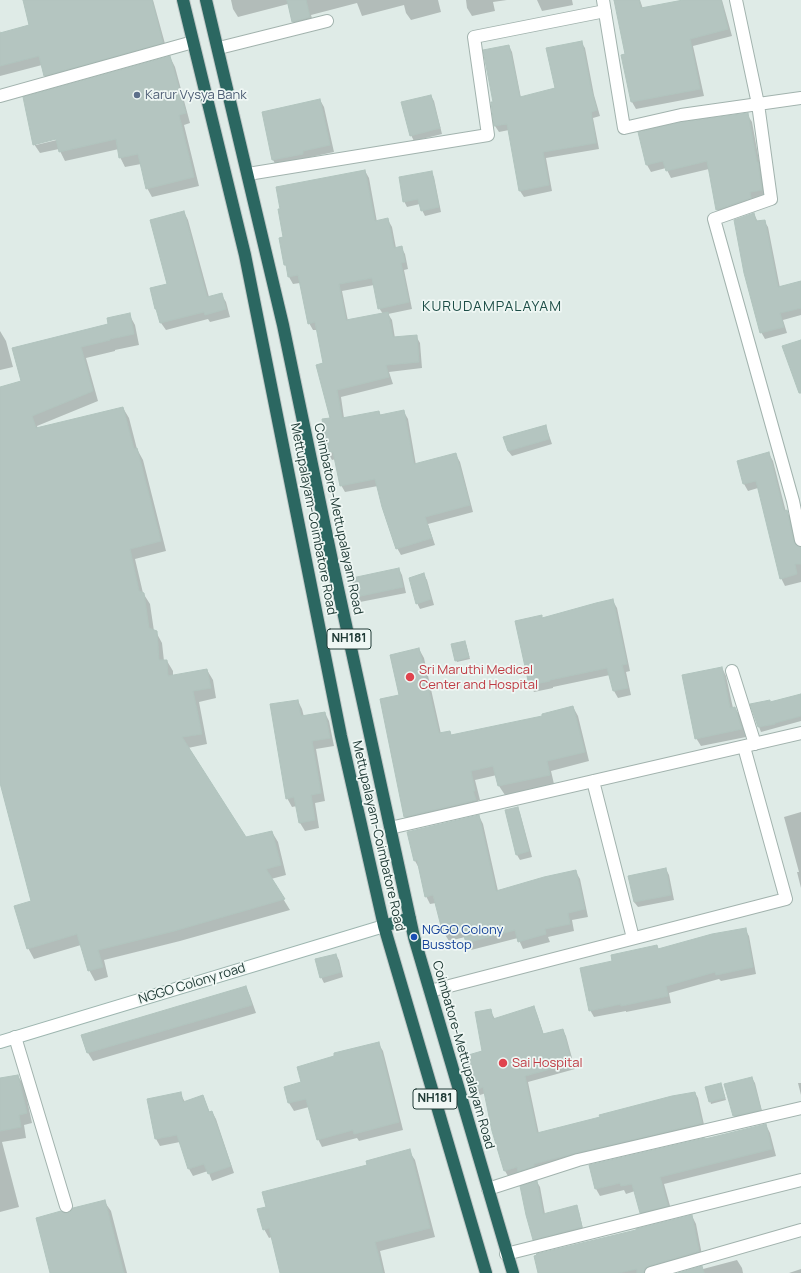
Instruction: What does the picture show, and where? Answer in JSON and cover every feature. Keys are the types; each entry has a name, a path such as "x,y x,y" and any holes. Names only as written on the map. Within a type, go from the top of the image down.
{"highway":[{"name":"Mettupalayam-Coimbatore Road","path":"183,0 245,255 341,736 384,926 486,1273"},
{"name":"Coimbatore-Mettupalayam Road","path":"206,0 219,48 283,325 334,570 410,918 506,1254 513,1273"},
{"path":"384,926 410,918"}],"street":[{"path":"736,0 758,104 771,199 714,219 797,500 801,540"},
{"path":"248,174 488,135 474,37 604,6 624,128 681,115 801,98"},
{"path":"219,48 327,20"},
{"path":"0,96 193,42"},
{"path":"430,991 786,899 732,671"},
{"path":"390,828 801,733"},
{"path":"593,782 633,938"},
{"name":"NGGO Colony road","path":"0,1042 384,926"},
{"path":"15,1037 66,1206"},
{"path":"488,1189 578,1160 801,1108"},
{"path":"506,1254 801,1180"},
{"path":"651,1273 801,1230"}],"building":[{"path":"23,0 152,0 163,43 44,76 39,56 0,66 0,33 29,25"},
{"path":"287,0 306,0 310,17 292,22"},
{"path":"614,0 639,0 641,8 683,0 721,0 728,29 690,39 700,89 631,102 621,55 625,54"},
{"path":"582,41 597,110 591,112 596,143 543,152 549,185 519,191 507,124 494,126 491,102 493,102 483,50 509,45 520,97 555,88 546,48"},
{"path":"170,56 186,113 179,115 194,177 146,189 138,154 119,158 116,139 59,152 56,139 33,145 23,97"},
{"path":"431,95 440,128 410,136 401,102"},
{"path":"320,99 330,145 303,151 303,154 272,160 262,112"},
{"path":"748,113 762,190 750,192 751,198 716,210 707,161 666,171 663,161 646,165 638,132 682,122"},
{"path":"365,170 375,221 388,218 394,248 402,246 405,262 401,263 409,302 378,309 372,278 339,284 346,320 388,312 393,337 417,335 419,362 386,365 389,377 337,390 342,418 379,411 380,415 404,410 414,464 456,453 470,505 425,517 432,538 396,549 382,507 375,479 340,486 333,452 327,453 322,419 330,418 316,365 323,363 315,322 308,324 298,275 288,277 279,238 283,237 276,187"},
{"path":"432,171 439,207 421,211 418,199 403,202 399,177"},
{"path":"184,211 207,297 222,293 226,309 205,315 204,312 160,323 150,288 167,284 150,220"},
{"path":"754,213 756,221 765,220 778,287 801,281 801,308 780,313 784,327 760,333 744,273 734,220"},
{"path":"130,313 134,334 81,347 93,391 32,416 36,428 123,407 134,449 137,448 161,541 130,549 139,591 144,593 149,628 157,631 159,660 167,660 168,676 207,669 211,688 193,691 202,734 182,737 246,837 272,831 281,865 266,869 285,899 174,931 98,950 103,967 88,971 77,934 27,949 14,906 31,901 0,783 0,387 21,381 12,348 108,324 107,318"},
{"path":"801,340 801,393 799,393 782,346"},
{"path":"546,425 549,439 508,451 503,437"},
{"path":"769,452 784,511 787,510 794,542 796,545 801,547 801,564 795,564 797,574 780,579 756,481 743,484 737,461"},
{"path":"399,568 403,587 356,597 352,578"},
{"path":"424,573 431,599 416,604 409,578"},
{"path":"613,599 627,664 622,665 628,688 613,691 607,668 529,685 515,621 542,615 542,618"},
{"path":"465,641 469,657 455,661 451,644"},
{"path":"419,648 439,733 450,731 451,735 542,716 542,714 573,706 585,752 547,761 550,775 498,786 493,766 471,771 475,791 473,791 476,800 404,817 380,699 399,695 390,655"},
{"path":"722,667 730,708 735,707 742,729 695,739 682,675"},
{"path":"801,694 801,716 775,724 758,727 750,704 770,700 770,702"},
{"path":"298,700 301,716 325,712 330,738 312,741 321,793 311,795 315,820 299,823 294,797 286,799 270,704"},
{"path":"518,807 529,851 516,855 505,810"},
{"path":"479,815 496,891 544,877 576,870 585,909 568,913 570,924 545,929 546,934 518,942 515,930 466,943 462,929 443,934 433,895 425,897 417,860 414,861 407,832"},
{"path":"666,868 671,895 634,902 628,876"},
{"path":"746,928 753,967 716,975 715,972 666,986 668,996 589,1011 580,968 612,961 611,955 657,945 658,949 712,934"},
{"path":"336,954 341,972 320,978 315,959"},
{"path":"246,986 252,1005 87,1053 81,1035"},
{"path":"534,1006 543,1034 563,1029 572,1063 525,1076 537,1133 600,1117 599,1115 672,1096 695,1092 702,1123 534,1164 534,1166 518,1172 517,1167 504,1171 492,1131 483,1087 476,1090 465,1056 482,1051 475,1012 491,1009 493,1019"},
{"path":"379,1042 399,1122 354,1134 353,1130 317,1140 306,1099 288,1103 284,1087 301,1082 297,1067 334,1056 334,1053"},
{"path":"18,1075 27,1113 19,1115 21,1127 0,1131 0,1078"},
{"path":"752,1077 761,1110 733,1116 724,1084"},
{"path":"721,1083 725,1098 709,1102 705,1087"},
{"path":"181,1092 183,1102 203,1095 209,1112 212,1111 231,1166 208,1174 204,1164 188,1169 177,1135 155,1139 147,1099"},
{"path":"766,1124 772,1149 660,1177 668,1206 640,1213 632,1184 621,1186 620,1183 595,1189 589,1165"},
{"path":"410,1149 430,1228 375,1242 383,1273 280,1273 269,1228 263,1230 257,1209 266,1207 262,1192 367,1165 366,1161"},
{"path":"537,1181 543,1214 577,1205 582,1227 533,1240 520,1186"},
{"path":"105,1200 124,1273 50,1273 36,1218 61,1211 68,1213 73,1208"},
{"path":"692,1215 699,1251 649,1266 645,1268 644,1273 637,1273 637,1269 618,1273 538,1273 534,1256 537,1255 536,1254"},
{"path":"702,1266 704,1273 678,1273"}],"place":[{"name":"Karur Vysya Bank","path":"137,95"},
{"name":"Sri Maruthi Medical Center and Hospital","path":"410,677"},
{"name":"NGGO Colony Busstop","path":"414,937"},
{"name":"Sai Hospital","path":"503,1063"}],"district":[{"name":"KURUDAMPALAYAM","path":"492,307"}]}
